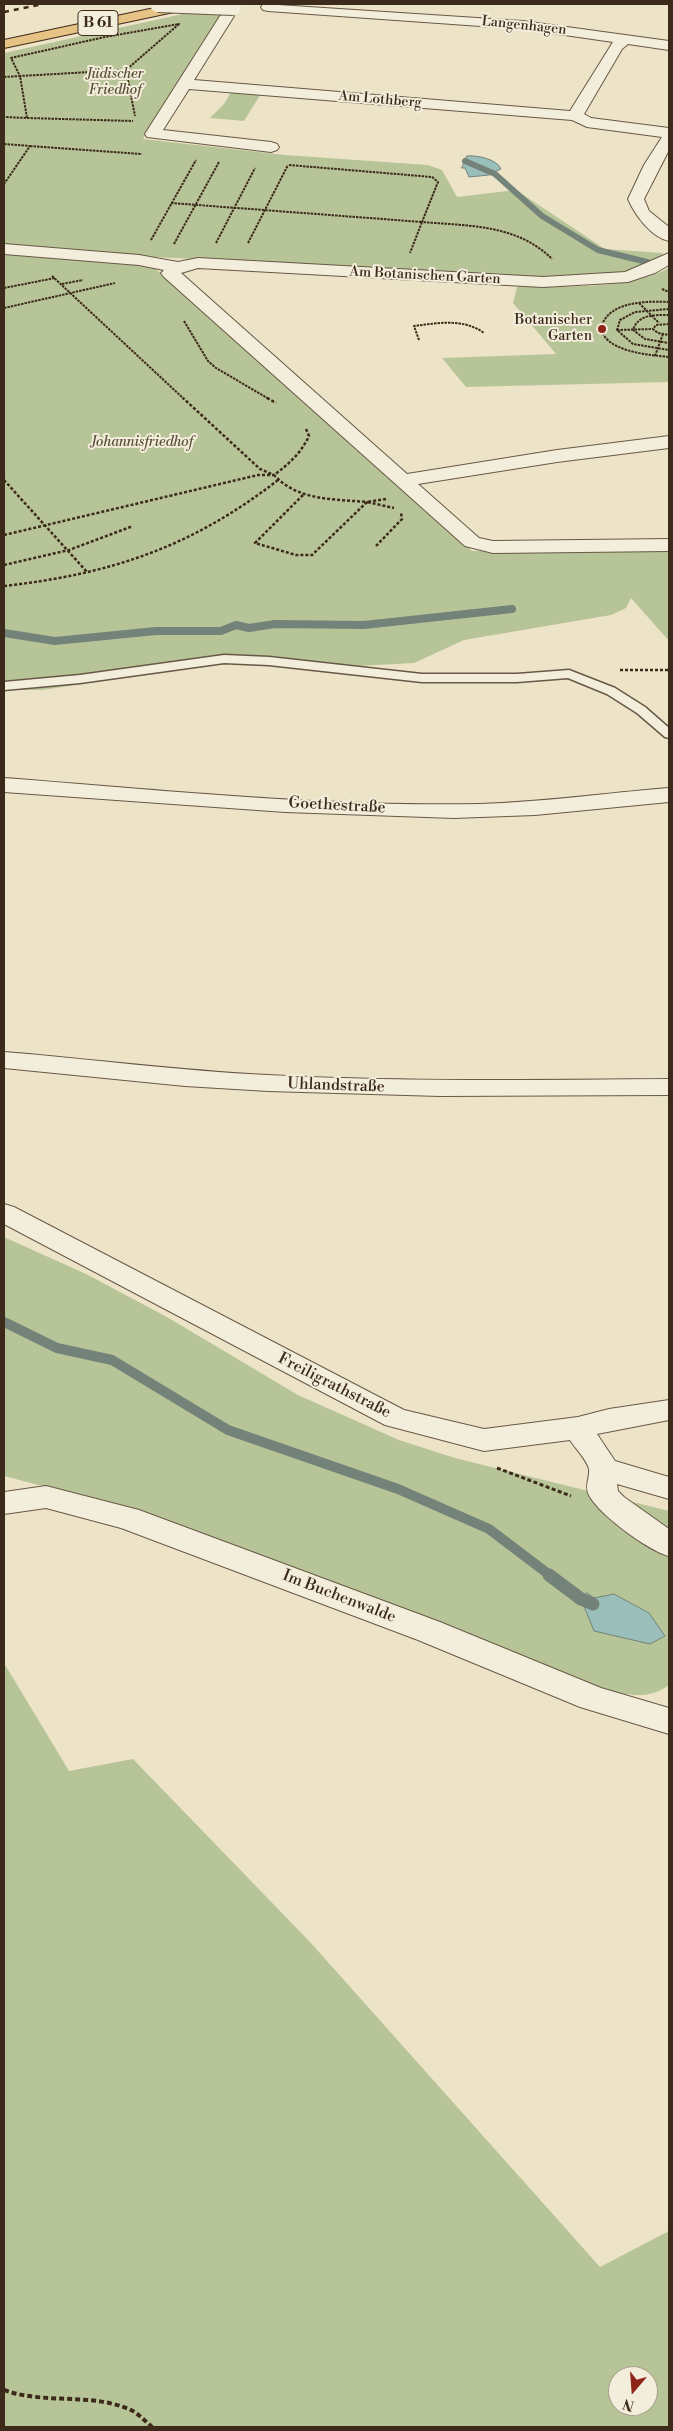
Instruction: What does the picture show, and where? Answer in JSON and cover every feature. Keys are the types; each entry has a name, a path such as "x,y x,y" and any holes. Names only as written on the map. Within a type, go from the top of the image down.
{"highway":[{"name":"B 61","path":"4,44 193,4"}],"street":[{"path":"158,4 230,12 307,4"},
{"name":"Langenhagen","path":"268,7 373,10 522,25 669,45"},
{"path":"230,12 153,134 271,147"},
{"path":"575,116 616,47 625,38"},
{"name":"Am Lothberg","path":"184,84 575,116 587,122 669,133"},
{"path":"669,138 649,170 636,200 642,213 669,236"},
{"name":"Am Botanischen Garten","path":"4,249 139,260 174,258 198,263 522,281 601,279 634,276 669,258"},
{"path":"174,258 171,275 405,480 472,542 493,547 669,545"},
{"path":"405,480 556,456 669,442"},
{"name":"Goethestraße","path":"4,784 276,803 455,811 536,808 669,795"},
{"name":"Uhlandstraße","path":"4,1060 209,1080 321,1086 434,1088 669,1087"},
{"name":"Freiligrathstraße","path":"4,1213 396,1418 484,1440 578,1428 609,1420 669,1410"},
{"path":"578,1428 604,1469 602,1491 609,1503 655,1532 669,1545"},
{"path":"604,1469 669,1488"},
{"name":"Im Buchenwalde","path":"4,1503 46,1497 128,1518 429,1631 592,1698 669,1721"}],"lane":[{"path":"4,686 80,679 224,659 269,661 422,678 517,678 570,674 611,691 641,710 669,734"}],"path":[{"path":"4,77 20,76 126,70 179,24 105,37 11,58 20,76 27,118"},
{"path":"4,117 136,121 126,70"},
{"path":"4,144 148,155"},
{"path":"4,184 30,146"},
{"path":"4,308 134,279 132,272 197,158 194,153"},
{"path":"174,258 195,205 220,160 213,159"},
{"path":"216,243 258,163"},
{"path":"281,164 432,177 438,182 401,275"},
{"path":"247,246 289,165"},
{"path":"171,203 422,222 502,231 530,239 546,251 558,266"},
{"path":"46,272 71,292 260,469 274,474 284,488 303,495 367,502 393,507 401,512 402,519 376,546"},
{"path":"4,288 54,278"},
{"path":"669,302 638,303 615,310 606,316 601,323 601,330 606,339 618,346 634,352 669,357"},
{"path":"638,303 660,324"},
{"path":"617,330 620,320 635,312 669,309"},
{"path":"633,330 637,321 652,316 669,316"},
{"path":"183,320 208,360 216,368 279,405"},
{"path":"419,340 414,326 450,323 464,324 480,328 484,333"},
{"path":"653,329 660,324 669,324"},
{"path":"617,330 653,329 669,335"},
{"path":"617,330 621,336 630,342 669,350"},
{"path":"633,330 645,339 669,343"},
{"path":"655,356 664,334"},
{"path":"4,535 258,475 274,474 294,461 303,450 308,436 305,425"},
{"path":"4,480 87,572"},
{"path":"4,586 87,572 156,551 194,535 222,520 278,480"},
{"path":"303,495 256,543 296,555 312,554 367,502 386,499 405,480"},
{"path":"4,565 69,550 133,526"},
{"path":"4,2390 20,2398 96,2399 130,2409 152,2427"}],"green space":[{"name":"Jüdischer Friedhof","path":"192,12 224,13 143,139 285,155 428,165 442,170 457,197 516,190 605,249 663,253 660,257 620,274 540,277 155,257 4,246 4,53"},
{"path":"231,92 261,94 244,121 210,118 224,104"},
{"name":"Johannisfriedhof","path":"4,253 150,264 472,551 669,548 669,641 631,598 626,608 611,615 464,640 414,663 358,666 351,674 269,664 223,663 42,690 4,690"},
{"name":"Botanischer Garten","path":"669,268 669,382 466,387 442,358 556,354 513,303 517,287 616,283 653,275"},
{"path":"4,1237 86,1274 167,1317 298,1395 399,1440 455,1458 669,1511 669,1685 661,1690 645,1695 602,1690 134,1510 4,1476"},
{"path":"4,1663 69,1771 133,1759 310,1942 600,2267 669,2231 669,2427 4,2427"}],"water":[{"path":"467,156 491,160 501,169 489,175 469,177 465,168 462,168"},
{"path":"587,1593 594,1598 614,1594 649,1613 665,1636 650,1644 594,1631 581,1599"}],"waterway":[{"path":"465,161 495,174 542,216 598,250 647,262"},
{"path":"4,633 55,641 156,631 221,631 236,625 249,628 275,624 364,625 512,609"},
{"path":"4,1322 57,1348 112,1360 228,1430 398,1489 489,1529 551,1576"},
{"path":"549,1575 581,1599 593,1604"}],"railway":[{"path":"4,12 43,4"}],"place":[{"name":"Botanischer Garten","path":"602,329"}]}
